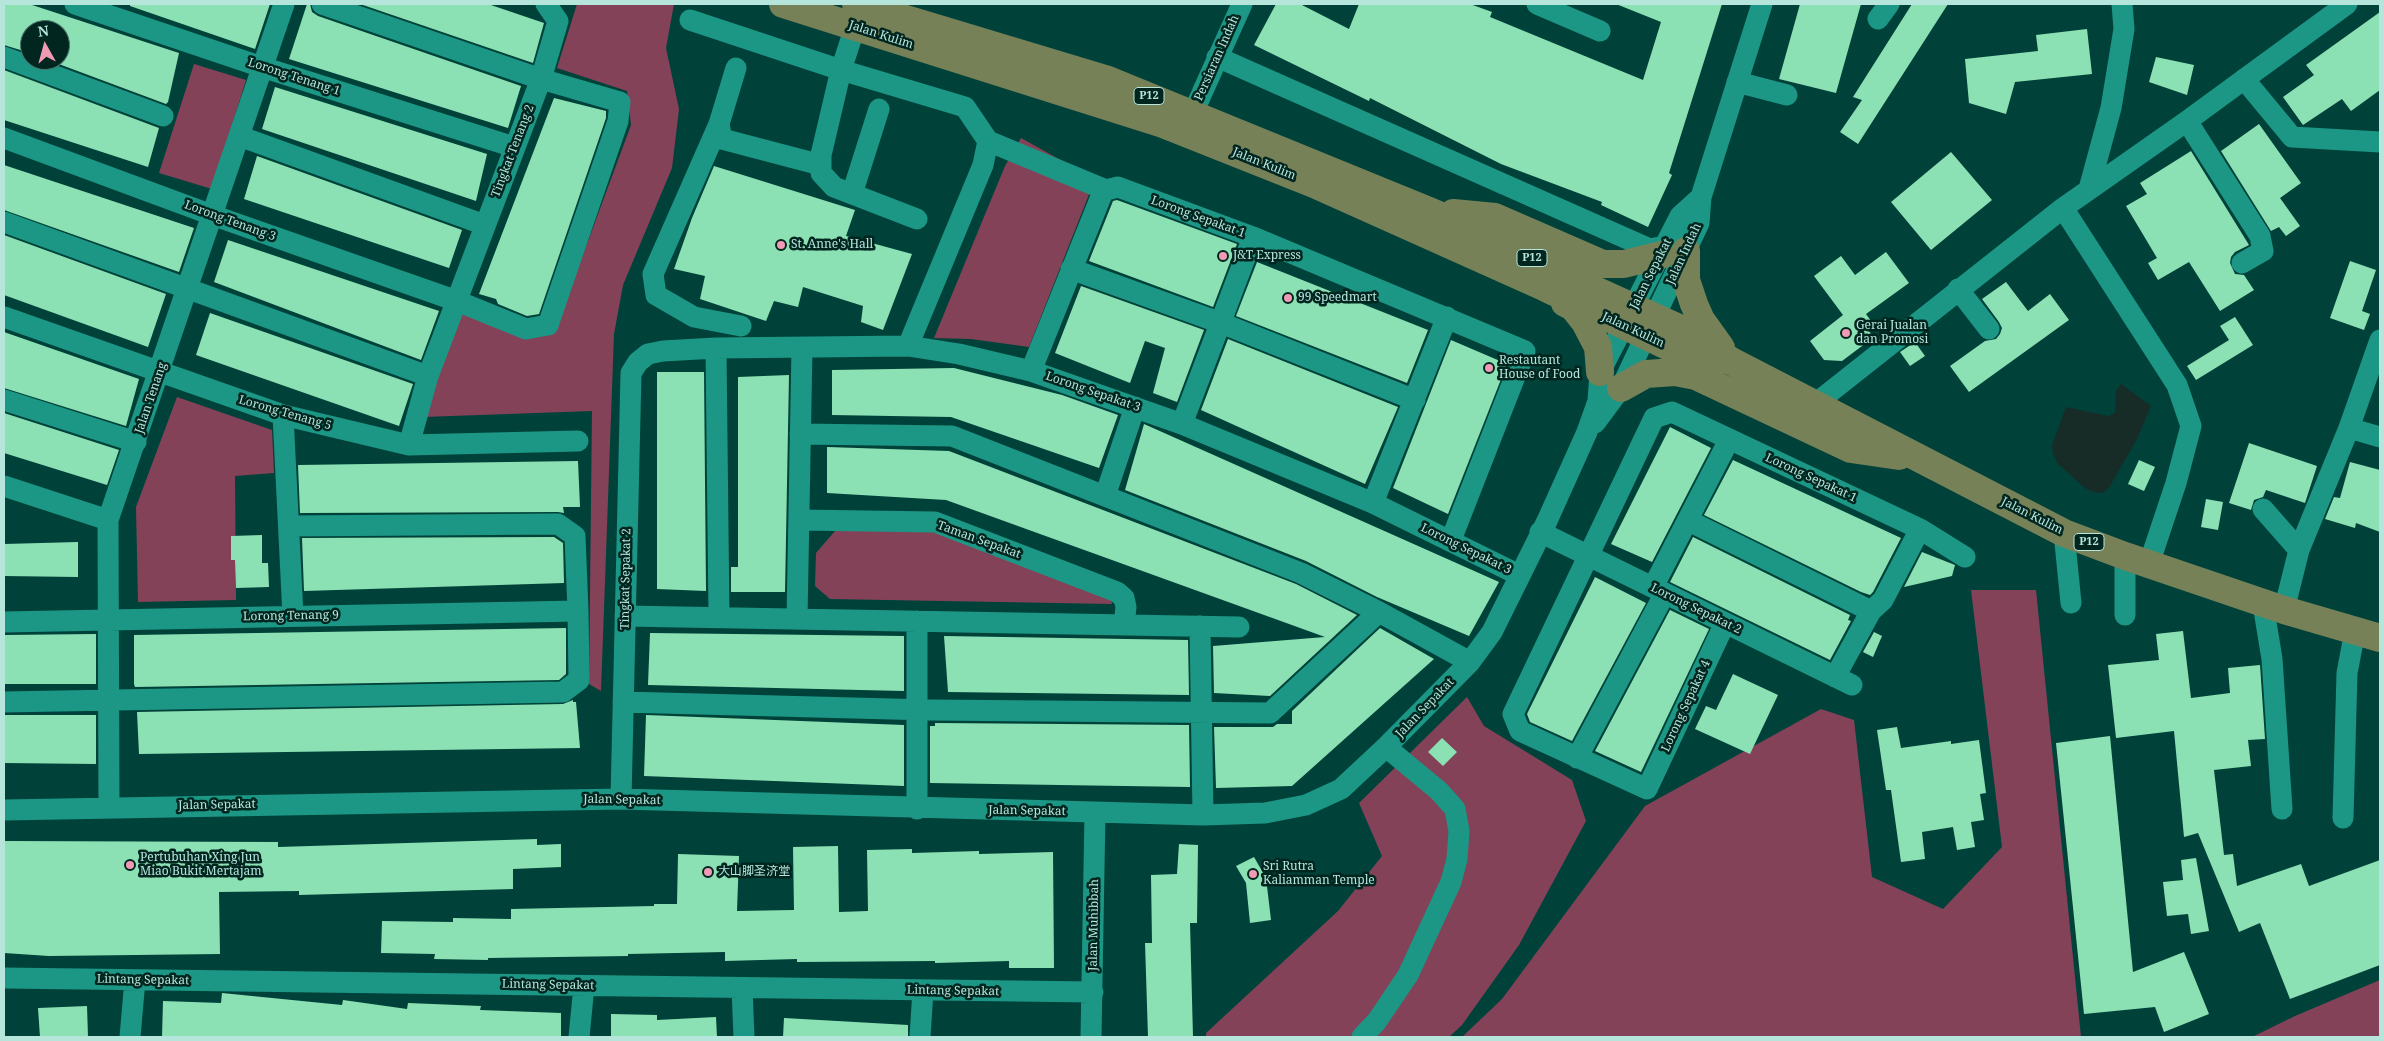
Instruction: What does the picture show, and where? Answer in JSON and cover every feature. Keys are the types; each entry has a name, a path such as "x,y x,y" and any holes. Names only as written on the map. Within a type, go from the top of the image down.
{"main road":[{"name":"Jalan Kulim","path":"783,4 858,10 1108,80 1193,113 1497,240 1639,322 1678,351 1730,361 2064,533 2273,607 2368,634"},
{"name":"Jalan Kulim","path":"858,10 1163,124 1314,184 1544,287 1639,322"},
{"path":"1429,211 1495,217 1603,264 1624,264 1671,251 1686,280 1694,304 1705,326 1730,361"},
{"path":"1544,287 1551,295 1573,307 1585,322 1598,347 1611,380 1646,374 1675,372 1696,376 1851,449 1920,459"}],"street":[{"name":"Lorong Tenang 1","path":"75,4 262,67 514,147"},
{"name":"Jalan Tenang","path":"109,807 108,520 160,373 284,4"},
{"path":"322,4 541,79"},
{"name":"Tingkat Tenang 2","path":"409,445 428,376 541,79 558,21 546,4"},
{"name":"Persiaran Indah","path":"1193,113 1242,4"},
{"path":"1537,4 1600,30"},
{"name":"Jalan Indah","path":"1639,322 1671,251 1700,223 1701,197 1762,4"},
{"path":"2090,189 2111,108 2124,29 2122,4"},
{"path":"1815,404 1958,289 2063,208 2187,121 2347,4"},
{"path":"858,10 841,70 821,164 821,173 834,187 917,219"},
{"path":"690,20 841,70 965,106 988,140 983,165 908,346"},
{"path":"4,57 163,116"},
{"path":"1217,57 1650,249 1671,251"},
{"path":"736,68 719,124 653,274 656,295 694,317 741,326"},
{"name":"Lorong Tenang 3","path":"4,138 212,215 457,301 526,329 548,325 618,121 620,102 541,79"},
{"path":"2244,79 2292,137 2380,142"},
{"path":"1738,82 1787,95"},
{"path":"852,194 879,109"},
{"path":"2187,121 2260,236 2262,251 2242,264"},
{"path":"719,124 722,139 821,164"},
{"path":"239,136 485,225"},
{"name":"Lorong Sepakat 1","path":"988,140 1106,190 1118,188 1253,237 1525,351 1451,540"},
{"path":"1031,371 1102,194 1106,190"},
{"path":"2063,208 2177,385 2191,426 2176,483 2137,560 2125,615"},
{"path":"4,222 428,376"},
{"path":"1182,424 1253,237"},
{"path":"1071,269 1221,323 1415,400"},
{"path":"1958,289 1989,329"},
{"name":"Lorong Tenang 5","path":"4,317 283,415 409,445 578,441"},
{"path":"1373,503 1447,317"},
{"name":"Jalan Sepakat","path":"4,810 621,799 1203,815 1265,813 1306,806 1341,789 1386,748 1470,662 1492,632 1588,432 1598,401 1611,380 1639,322"},
{"path":"2282,809 2272,659 2273,607 2299,550 2349,428 2380,340"},
{"name":"Lorong Sepakat 3","path":"638,362 648,354 663,351 716,348 908,346 959,354 1031,371 1182,424 1373,503 1519,575"},
{"path":"716,348 719,617"},
{"path":"797,619 802,348"},
{"name":"Tingkat Sepakat 2","path":"621,799 630,373 638,362"},
{"path":"4,400 136,442"},
{"path":"1105,496 1135,407"},
{"name":"Lorong Sepakat 1","path":"1588,556 1654,418 1672,412 1920,528 1965,557"},
{"path":"283,415 293,616"},
{"path":"2349,428 2380,437"},
{"path":"800,434 952,436 1300,573 1379,612 1470,662"},
{"path":"1588,556 1513,714 1520,731 1577,758 1659,590 1689,521 1729,440"},
{"path":"4,486 108,520"},
{"path":"2264,509 2299,550"},
{"name":"Taman Sepakat","path":"799,520 935,522 1118,592 1124,598 1126,606 1124,625"},
{"path":"1689,521 1871,611 1883,600 1920,528"},
{"path":"4,702 563,692 578,680 575,536 558,524 289,526"},
{"name":"Lorong Sepakat 2","path":"1540,532 1843,681 1871,611"},
{"path":"2064,533 2070,603"},
{"name":"Lorong Tenang 9","path":"4,622 578,611"},
{"path":"623,702 917,710 1270,713 1379,612"},
{"path":"625,616 1239,626"},
{"path":"917,621 917,808"},
{"name":"Lorong Sepakat 4","path":"1577,758 1647,789 1724,623"},
{"path":"1200,626 1203,815"},
{"path":"2343,818 2347,673 2368,634"},
{"path":"1362,1037 1377,1021 1408,975 1452,882 1457,859 1459,830 1455,809 1439,792 1386,748"},
{"name":"Jalan Muhibbah","path":"1091,1037 1095,813"},
{"name":"Lintang Sepakat","path":"4,978 1093,992"},
{"path":"130,1037 135,980"},
{"path":"579,1037 584,986"},
{"path":"742,988 744,1037"},
{"path":"920,1037 923,990"}],"shaded area":[{"path":"577,4 674,4 666,48 679,109 672,168 623,285 614,334 601,691 589,684 592,411 423,417 463,311 554,333 631,125 627,91 557,68"},
{"path":"194,64 246,80 212,189 159,173"},
{"path":"1021,138 1095,179 1029,347 971,339 934,338 1005,166"},
{"path":"177,397 272,430 274,473 235,476 236,600 138,602 136,507"},
{"path":"835,531 934,531 1110,594 1112,604 830,599 815,586 816,553"},
{"path":"1971,590 2036,590 2081,1037 1462,1037 1502,999 1645,806 1821,709 1854,720 1872,877 1943,909 2002,847"},
{"path":"1467,697 1484,726 1572,780 1586,821 1519,945 1462,1025 1449,1037 1206,1037 1206,1033 1338,911 1382,856 1359,803"},
{"path":"2380,980 2380,1037 2252,1037 2295,1016"}],"water":[{"path":"2121,384 2151,406 2137,439 2110,486 2105,492 2097,493 2086,489 2058,464 2053,454 2052,445 2066,407 2108,416 2115,413 2116,391"}],"building":[{"path":"4,4 29,4 179,53 166,104 70,68 70,20 20,20 20,50 4,45"},
{"path":"130,4 270,4 255,49 130,6"},
{"path":"307,4 310,4 312,12 318,16 521,86 508,128 289,59"},
{"path":"360,4 488,4 544,23 533,63"},
{"path":"1276,4 1300,4 1349,29 1359,4 1470,4 1492,12 1490,17 1643,80 1661,22 1616,4 1722,4 1669,173 1672,175 1648,227 1601,205 1602,202 1501,164 1370,98 1369,101 1254,45"},
{"path":"1800,4 1861,4 1836,93 1779,79"},
{"path":"1912,4 1948,4 1858,144 1840,132 1862,100 1853,97"},
{"path":"2380,12 2380,90 2351,111 2342,99 2303,125 2283,97 2314,75 2306,65"},
{"path":"2087,29 2092,74 2015,82 2006,114 1969,103 1965,59 2038,51 2036,35"},
{"path":"2156,57 2194,65 2187,95 2149,82"},
{"path":"4,70 159,128 148,167 4,120"},
{"path":"275,87 487,154 476,201 262,129"},
{"path":"554,98 606,111 606,118 539,314 527,316 498,304 496,299 479,294"},
{"path":"2259,124 2301,183 2280,198 2300,226 2286,236 2279,227 2271,231 2221,151"},
{"path":"2191,151 2249,245 2235,252 2231,257 2230,263 2235,274 2244,275 2254,290 2220,311 2189,262 2158,280 2148,263 2157,258 2126,206 2147,194 2140,183"},
{"path":"1951,152 1992,200 1931,250 1891,202"},
{"path":"257,156 462,230 449,268 244,199"},
{"path":"4,165 194,228 179,272 4,210"},
{"name":"St. Anne's Hall","path":"714,166 855,210 846,236 912,254 883,330 861,322 863,306 803,287 798,307 774,301 766,321 700,299 705,276 674,269 692,218"},
{"path":"1117,200 1237,244 1213,307 1089,261 1113,201"},
{"path":"4,235 166,294 148,347 4,295"},
{"path":"228,240 439,311 421,360 214,282"},
{"path":"1886,252 1909,283 1866,314 1873,324 1867,329 1874,337 1842,361 1824,360 1810,341 1843,315 1814,276 1841,256 1855,275"},
{"path":"2350,261 2376,270 2362,311 2370,314 2364,330 2330,318"},
{"path":"1257,262 1428,330 1407,383 1236,316"},
{"path":"2006,282 2028,311 2050,294 2069,320 1969,392 1950,366 1985,341 1996,339 2000,334 2002,328 1999,322 1982,299"},
{"path":"1081,286 1204,330 1177,402 1153,393 1165,348 1145,341 1130,383 1055,353"},
{"path":"210,313 413,384 399,426 196,355"},
{"path":"2235,317 2253,345 2196,380 2187,366 2229,340 2220,326"},
{"path":"4,332 139,379 126,426 4,388"},
{"path":"1228,339 1398,407 1365,484 1201,410"},
{"path":"1451,340 1507,364 1448,514 1393,488"},
{"path":"1915,342 1925,356 1910,366 1900,352"},
{"path":"954,368 1062,395 1118,415 1099,468 951,417 832,415 832,370"},
{"path":"657,372 704,372 706,591 657,589"},
{"path":"789,375 785,592 731,592 731,567 738,567 738,377"},
{"path":"4,413 119,450 107,485 4,453"},
{"path":"1144,424 1499,582 1469,636 1377,597 1306,561 1125,490"},
{"path":"1670,427 1711,448 1652,562 1611,544"},
{"path":"2249,443 2317,466 2305,503 2266,490 2263,497 2254,500 2251,510 2229,503"},
{"path":"827,447 949,451 1296,584 1357,615 1270,696 1214,693 1213,646 1325,637 946,500 827,493"},
{"path":"1733,460 1901,538 1873,592 1870,595 1861,592 1704,515"},
{"path":"2139,460 2155,467 2144,491 2128,484"},
{"path":"578,461 580,507 563,507 564,513 300,513 298,465"},
{"path":"2350,462 2380,470 2380,532 2356,523 2355,528 2325,519 2334,497 2340,498"},
{"path":"2206,499 2223,502 2218,530 2201,527"},
{"path":"262,535 262,563 268,563 269,587 236,588 235,560 231,560 231,536"},
{"path":"554,537 563,543 564,583 304,591 302,538"},
{"path":"1693,537 1850,615 1848,620 1851,621 1830,660 1670,582"},
{"path":"78,542 78,577 4,576 4,544"},
{"path":"1922,552 1955,565 1952,576 1904,587"},
{"path":"1595,577 1646,603 1572,741 1530,722 1527,714"},
{"path":"1670,610 1709,629 1641,772 1595,751"},
{"path":"566,628 566,674 559,680 135,687 134,684 134,635"},
{"path":"1380,628 1434,659 1292,786 1216,788 1214,727 1273,727 1277,724 1292,724 1292,711"},
{"path":"2183,631 2191,698 2230,693 2228,668 2260,665 2265,739 2248,740 2251,766 2214,770 2224,855 2233,854 2237,886 2301,864 2309,886 2380,860 2380,965 2290,999 2260,923 2239,932 2198,833 2184,837 2174,731 2116,738 2108,665 2159,660 2156,634"},
{"path":"1874,632 1882,636 1873,657 1863,652"},
{"path":"650,633 904,636 904,691 648,685"},
{"path":"96,634 96,684 4,684 4,635"},
{"path":"944,636 1188,640 1189,695 948,692"},
{"path":"1733,674 1778,695 1750,754 1695,729 1706,706 1716,710"},
{"path":"573,700 573,702 576,702 580,748 139,754 137,712 563,704"},
{"path":"4,715 96,715 96,764 4,763"},
{"path":"646,715 904,725 904,786 644,776"},
{"path":"935,723 1189,725 1190,787 930,783 930,726 935,726"},
{"path":"1897,727 1901,748 1951,741 1951,744 1979,740 1986,793 1980,794 1984,820 1971,822 1975,847 1957,850 1953,827 1922,832 1925,859 1901,862 1891,790 1886,790 1877,730"},
{"path":"2110,736 2133,972 2184,952 2209,1014 2164,1032 2155,1007 2084,1014 2056,743"},
{"path":"1442,738 1457,752 1443,766 1428,752"},
{"path":"537,839 537,845 561,844 561,867 513,869 513,889 299,895 299,891 219,892 220,954 49,956 4,953 4,841 278,842 278,847"},
{"path":"1179,844 1198,845 1197,923 1190,923 1193,1037 1148,1037 1145,943 1152,943 1151,875 1177,874"},
{"path":"838,846 839,912 868,911 867,850 912,849 912,853 979,851 979,854 1053,852 1054,968 1009,968 1009,961 935,963 935,961 797,962 797,959 725,961 725,952 628,954 628,956 488,958 488,960 434,959 435,954 381,953 382,921 453,922 453,918 511,919 511,909 677,904 678,854 739,856 737,911 794,910 793,847"},
{"path":"1254,857 1266,878 1271,920 1250,923 1246,883 1236,866"},
{"path":"2196,858 2209,931 2191,934 2188,914 2167,916 2163,882 2183,880 2181,860"},
{"path":"222,993 342,1005 343,1000 407,1009 408,1003 481,1006 480,1010 561,1013 561,1037 162,1037 163,1001 221,1003"},
{"path":"87,1006 88,1037 40,1037 38,1008"},
{"path":"611,1014 657,1015 657,1020 716,1017 717,1037 611,1037"},
{"path":"784,1018 908,1025 908,1037 783,1037"}],"place":[{"name":"St. Anne's Hall","path":"781,245"},
{"name":"J&T Express","path":"1223,256"},
{"name":"99 Speedmart","path":"1288,298"},
{"name":"Gerai Jualan dan Promosi","path":"1846,333"},
{"name":"Restautant House of Food","path":"1489,368"},
{"name":"Pertubuhan Xing Jun Miao Bukit Mertajam","path":"130,865"},
{"name":"大山脚圣济堂","path":"708,872"},
{"name":"Sri Rutra Kaliamman Temple","path":"1253,874"}]}
